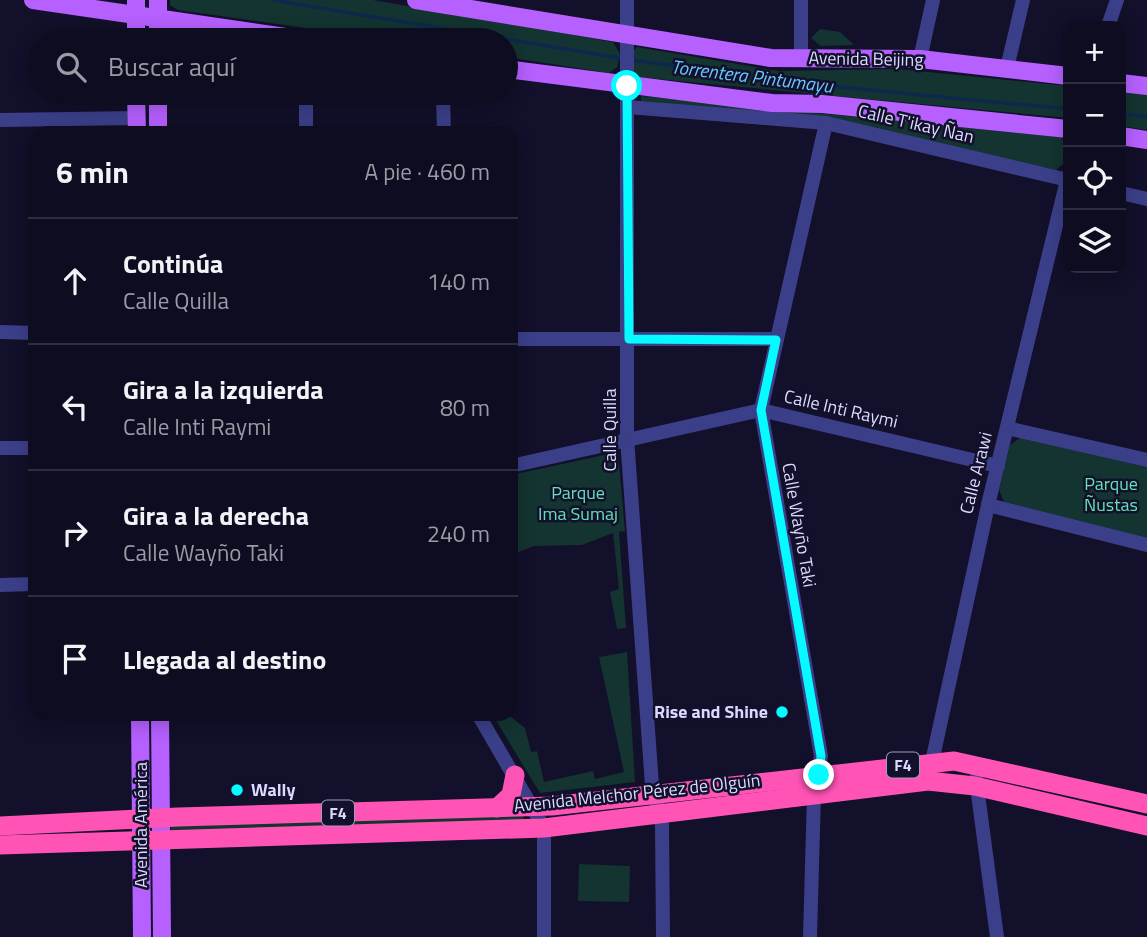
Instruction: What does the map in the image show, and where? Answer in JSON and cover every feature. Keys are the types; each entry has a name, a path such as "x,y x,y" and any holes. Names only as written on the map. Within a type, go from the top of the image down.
{"highway":[{"name":"Avenida Melchor Pérez de Olguín","path":"0,845 544,828 658,805 817,784 932,761 979,765 1147,804"},
{"path":"497,808 511,795 514,775"},
{"name":"Avenida Melchor Pérez de Olguín","path":"817,784 928,781 975,786 1147,826"},
{"name":"Avenida Melchor Pérez de Olguín","path":"0,826 161,818 658,805"}],"main road":[{"path":"33,0 158,9 249,28"},
{"name":"Avenida Beijing","path":"416,0 454,3 627,36 771,58 920,59 1063,75"},
{"path":"136,7 136,28"},
{"path":"158,9 158,28"},
{"path":"518,71 772,103 822,104 1063,128"},
{"path":"1126,84 1147,86"},
{"path":"136,105 137,126"},
{"path":"158,105 158,126"},
{"path":"1126,137 1147,140"},
{"name":"Avenida América","path":"140,721 142,937"},
{"name":"Avenida América","path":"160,721 162,937"}],"street":[{"name":"Calle Quilla","path":"627,0 629,339 626,438 652,785 658,805 664,867 663,937"},
{"path":"801,0 801,59"},
{"path":"920,59 933,0"},
{"path":"1007,68 1023,0"},
{"path":"1110,21 1116,0"},
{"path":"306,105 306,126"},
{"path":"443,105 444,126"},
{"name":"Calle T'ikay Ñan","path":"628,107 826,123 1063,178"},
{"path":"0,120 137,126"},
{"name":"Calle Wayño Taki","path":"810,937 817,784 821,756 761,410 826,123"},
{"path":"1126,194 1147,199"},
{"name":"Calle Arawi","path":"928,781 988,505 1063,199"},
{"path":"0,332 28,333"},
{"path":"518,339 776,340"},
{"name":"Calle Inti Raymi","path":"518,464 626,438 761,410 998,466"},
{"path":"1007,428 1147,460"},
{"path":"0,448 28,448"},
{"path":"988,505 1147,545"},
{"path":"0,585 28,584"},
{"path":"482,721 544,828 544,937"},
{"path":"979,765 975,786 996,937"}],"green space":[{"path":"170,0 373,0 613,42 620,54 617,67 609,73 518,59 518,28 306,28 178,10 170,5"},
{"path":"820,29 840,32 854,45 821,46 811,38"},
{"path":"637,47 778,71 898,69 1063,86 1063,118 637,77 631,69 633,51"},
{"path":"1126,93 1147,95 1147,130 1126,127"},
{"path":"641,96 1061,137 1063,164 1056,170 834,120 641,101"},
{"name":"Parque Ñustas","path":"1021,437 1147,467 1147,539 1004,502 999,490 1010,445"},
{"name":"Parque Ima Sumaj","path":"609,454 619,463 625,531 619,532 626,628 617,629 610,592 619,589 613,533 582,545 534,546 518,552 518,474"},
{"path":"627,652 635,782 540,793 496,721 516,721 525,728 531,752 537,751 544,782 593,771 595,779 624,772 599,657"},
{"path":"524,815 523,820 171,833 171,823"},
{"path":"579,864 630,866 629,902 578,901"}],"waterway":[{"name":"Torrentera Pintumayu","path":"273,0 440,28"},
{"name":"Torrentera Pintumayu","path":"518,41 625,59"},
{"name":"Torrentera Pintumayu","path":"632,60 817,85 1063,109"},
{"name":"Torrentera Pintumayu","path":"1126,115 1147,117"}],"place":[{"name":"Rise and Shine","path":"782,712"},
{"name":"Wally","path":"237,790"}],"route":[{"path":"627,86 629,339 776,340 761,410 763,432 821,756 819,775"}]}
